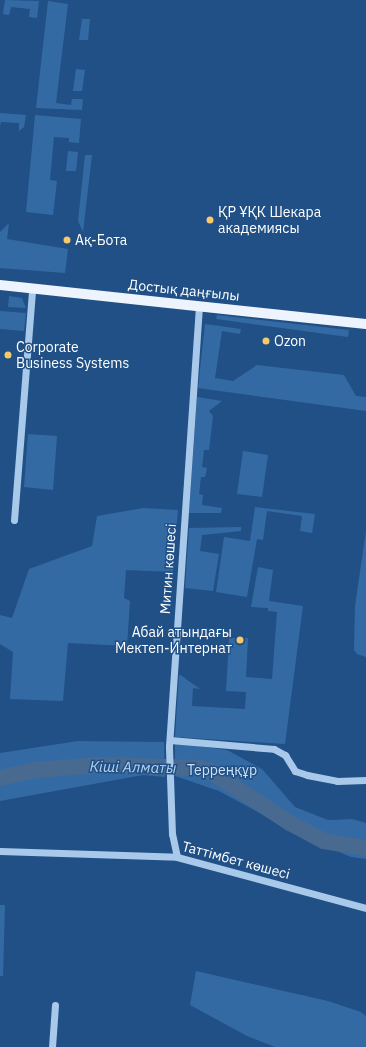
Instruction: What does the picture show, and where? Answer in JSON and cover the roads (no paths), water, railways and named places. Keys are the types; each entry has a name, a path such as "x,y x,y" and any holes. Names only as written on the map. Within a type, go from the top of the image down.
{"main road":[{"name":"Достық даңғылы","path":"0,285 366,324"}],"street":[{"path":"14,520 32,289"},
{"name":"Митин көшесі","path":"177,857 172,834 169,757 199,305"},
{"path":"170,740 274,749 285,755 295,771 337,781 366,780"},
{"name":"Таттімбет көшесі","path":"0,851 177,857 366,908"},
{"path":"52,1047 55,1005"}],"waterway":[{"name":"Кіші Алматы","path":"0,778 36,770 98,765 199,768 208,770 290,823 324,841 366,848"}],"place":[{"name":"ҚР ҰҚК Шекара академиясы","path":"210,220"},
{"name":"Ақ-Бота","path":"67,240"},
{"name":"Ozon","path":"266,341"},
{"name":"Corporate Business Systems","path":"8,355"},
{"name":"Абай атындағы Мектеп-Интернат","path":"240,640"}],"park label":[{"name":"Терреңқұр","path":"222,770"}]}
